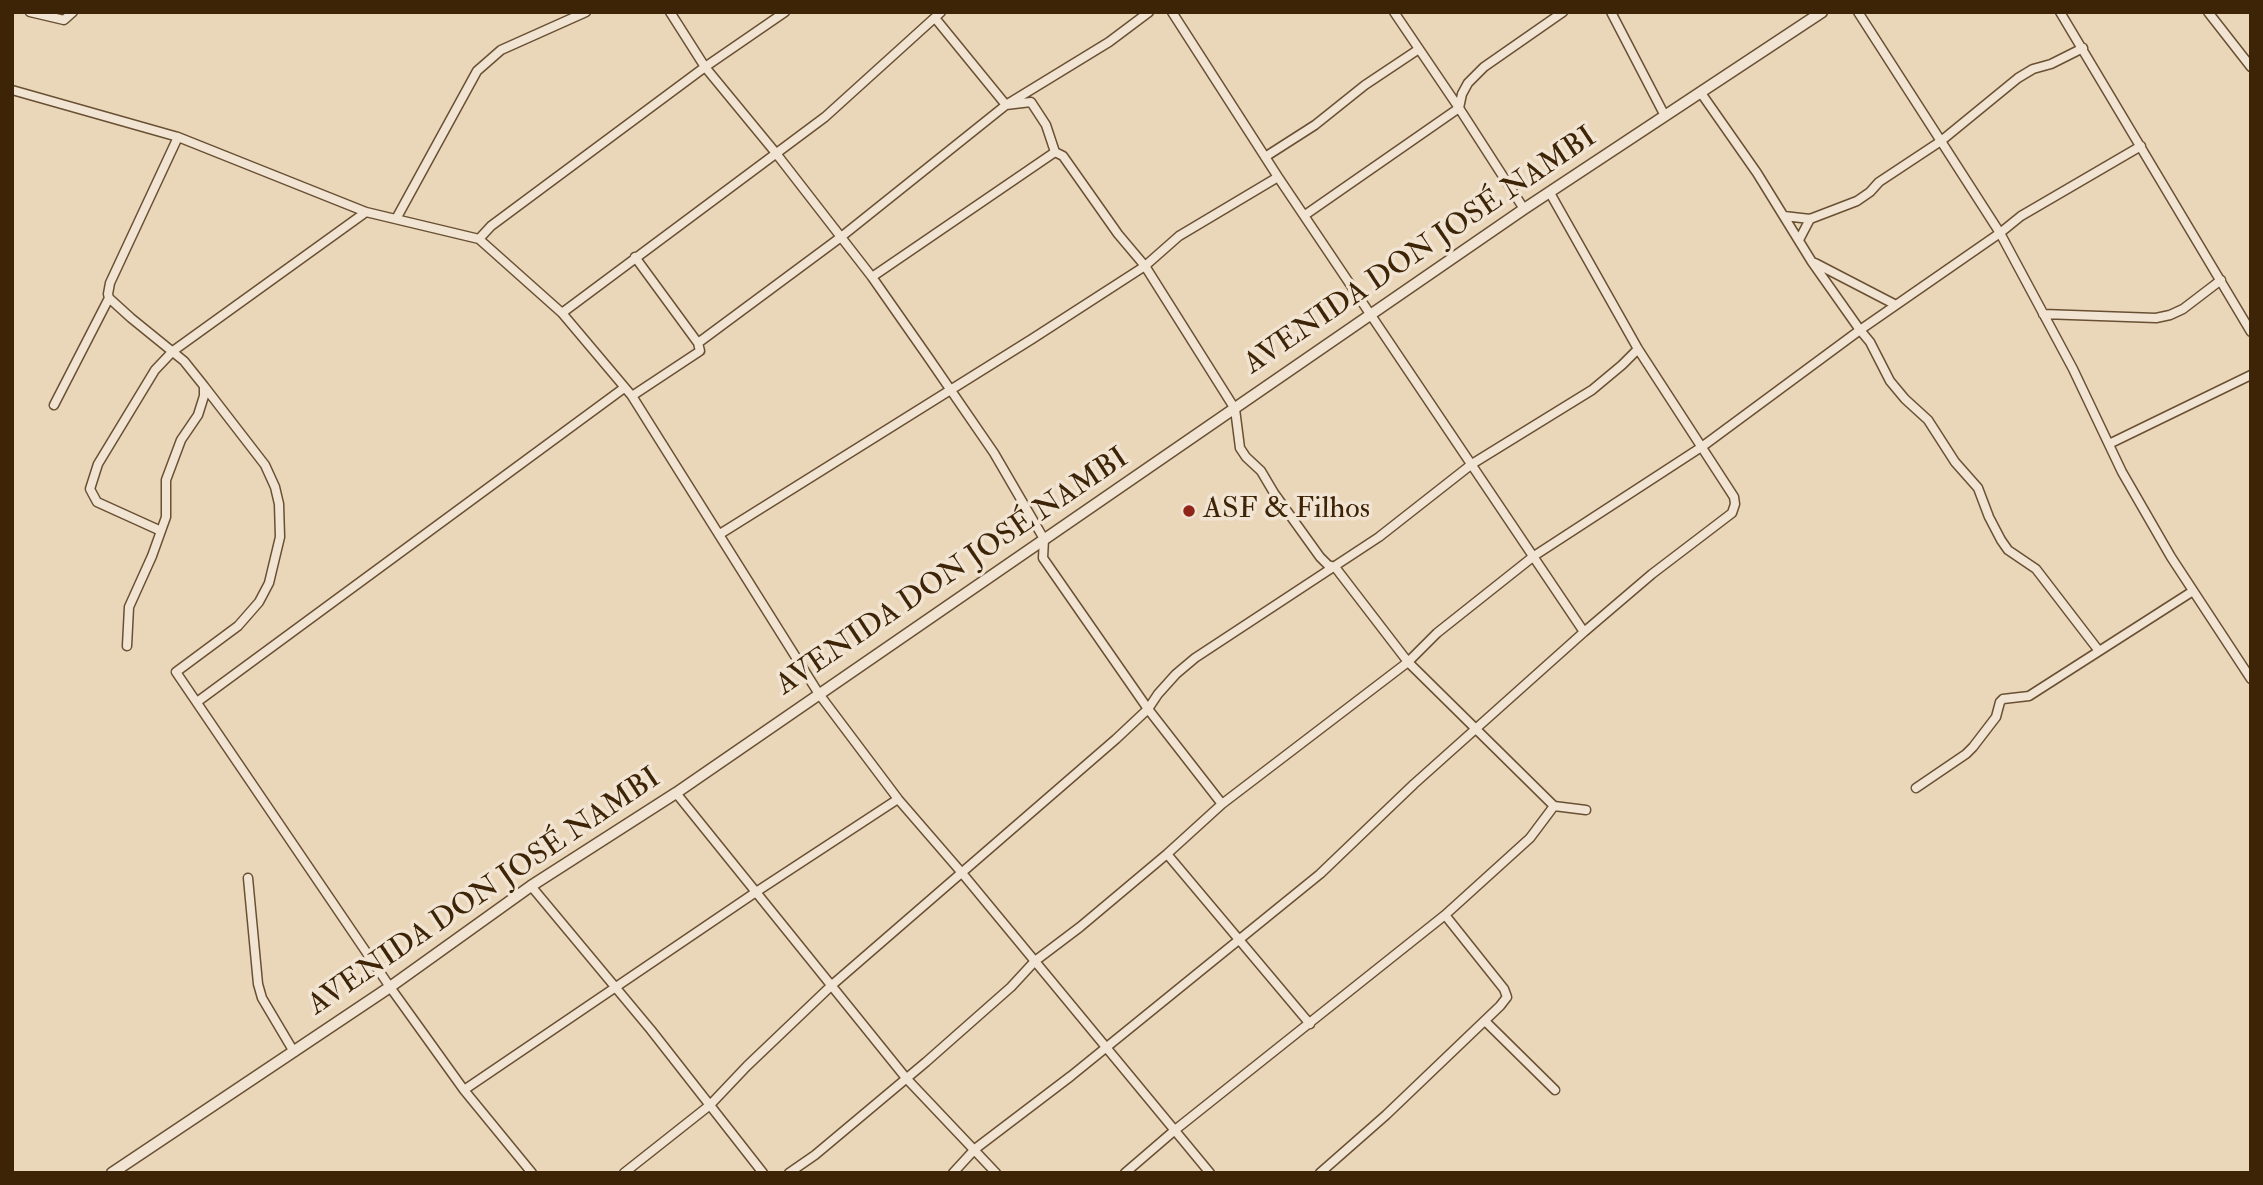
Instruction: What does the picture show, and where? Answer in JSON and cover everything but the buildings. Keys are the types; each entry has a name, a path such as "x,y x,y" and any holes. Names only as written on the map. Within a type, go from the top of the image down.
{"street":[{"path":"30,12 64,20 73,12"},
{"path":"396,219 477,71 501,50 586,12"},
{"path":"670,12 705,67 872,277 951,390 994,453 1044,539 1043,558 1148,709 1222,804"},
{"path":"479,239 491,226 705,67 785,12"},
{"path":"698,343 841,237 1006,104 1109,42 1149,12"},
{"path":"1172,12 1278,177 1584,632"},
{"path":"1394,12 1524,209"},
{"path":"1304,215 1459,108 1468,83 1484,67 1563,12"},
{"path":"1611,12 1665,116"},
{"path":"1858,12 2000,233 2122,471 2193,591 2251,679"},
{"path":"2060,12 2251,332"},
{"path":"2208,12 2251,67"},
{"name":"AVENIDA DON JOSÉ NAMBI","path":"111,1173 390,987 531,886 676,793 1524,209 1818,13"},
{"path":"562,313 825,117 938,15 1006,104"},
{"path":"1784,216 1810,219 1864,197 1879,182 1941,141 2027,72 2051,64 2082,48"},
{"path":"1265,157 1315,125 1365,85 1419,49"},
{"path":"12,90 178,137 366,212 479,239 562,313 632,396 819,694 898,799 1210,1173"},
{"path":"1701,93 1812,262 1870,342 1890,381 1928,420 1955,462 1979,488 1989,517 2008,550 2036,569 2099,652"},
{"path":"1006,104 1031,102 1046,125 1055,152 1063,156 1118,234 1145,266 1235,410 1240,448 1245,457 1261,471 1274,494 1320,557 1328,565 1335,567 1408,662 1554,806 1586,810"},
{"path":"54,405 110,298 110,284 178,137"},
{"path":"789,1173 815,1155 906,1078 1012,987 1035,961 1167,854 1222,804 1408,662 1437,633 1534,556 1703,446 2021,216 2141,146"},
{"path":"872,277 1055,152"},
{"path":"720,534 1145,266 1179,236 1278,177"},
{"path":"953,1173 975,1149 1320,874 1414,784 1584,632 1652,574 1732,513 1734,497 1638,349 1550,192"},
{"path":"161,531 97,502 90,489 98,464 155,370 173,351 366,212"},
{"path":"1799,240 1810,219"},
{"path":"632,396 700,351 698,343 635,257"},
{"path":"1812,262 1896,305"},
{"path":"2043,314 2156,318 2183,309 2221,280"},
{"path":"110,298 184,361 265,465 275,487 279,505 280,537 270,583 259,602 238,626 176,672 390,987 464,1090 532,1173"},
{"path":"624,1173 710,1105 832,985 1148,709 1157,694 1195,658 1379,537 1472,464 1592,390 1638,349"},
{"path":"2109,444 2251,375"},
{"path":"127,646 130,607 166,517 166,480 181,440 198,415 204,386"},
{"path":"197,702 624,388"},
{"path":"1916,788 1973,747 1996,717 2003,699 2029,696 2193,591"},
{"path":"676,793 906,1078 996,1173"},
{"path":"464,1090 898,799"},
{"path":"1125,1173 1445,915 1530,838 1554,806"},
{"path":"1167,854 1310,1024"},
{"path":"248,878 257,984 262,998 294,1052"},
{"path":"531,886 710,1105 762,1173"},
{"path":"1320,1173 1386,1115 1507,997 1504,989 1445,915"},
{"path":"1485,1021 1555,1090"}],"place":[{"name":"ASF & Filhos","path":"1189,511"}]}
